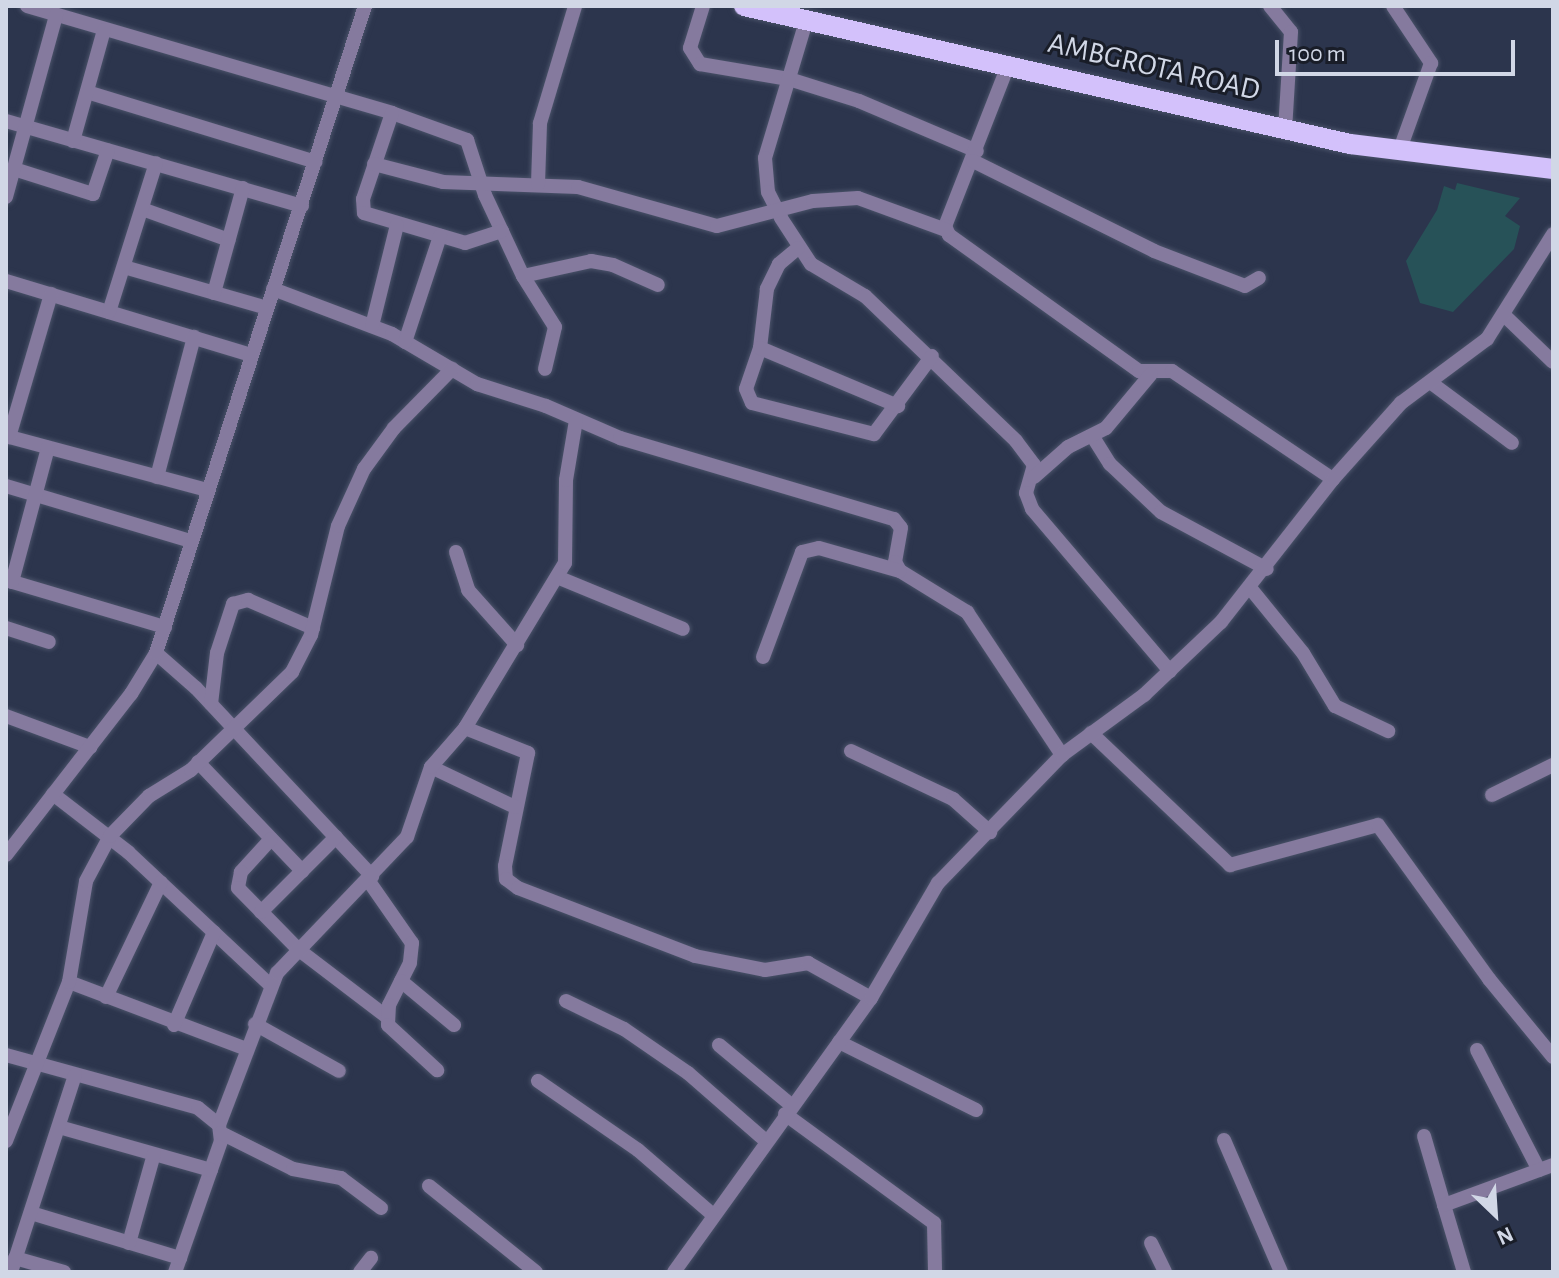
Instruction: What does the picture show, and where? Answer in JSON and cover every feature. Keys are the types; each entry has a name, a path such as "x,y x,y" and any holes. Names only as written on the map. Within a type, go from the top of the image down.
{"main road":[{"name":"AMBGROTA ROAD","path":"744,6 795,13 1285,129 1399,152 1553,169"}],"street":[{"path":"27,6 392,113 467,140 480,181 523,276 555,327 545,369"},
{"path":"6,855 90,747 156,653 251,355 338,99 365,6"},
{"path":"538,184 540,123 575,6"},
{"path":"703,6 690,48 700,64 789,79 897,115 1154,251 1245,286 1259,278"},
{"path":"1270,6 1291,32 1285,129"},
{"path":"1393,6 1431,63 1399,152"},
{"path":"795,13 789,79 765,158 768,192 798,248 817,268 865,296 932,356 1016,441 1034,465 1034,477"},
{"path":"6,197 56,15"},
{"path":"73,141 104,30"},
{"path":"946,230 1009,63"},
{"path":"87,92 316,162"},
{"path":"392,113 374,164 364,213 397,225 475,243 502,231"},
{"path":"6,121 302,206"},
{"path":"14,169 93,194 108,150"},
{"path":"109,312 156,163"},
{"path":"374,164 443,182 538,184 600,191 717,226 822,199 858,198 946,230 1076,329 1151,374 1172,371 1333,479"},
{"path":"214,293 243,188"},
{"path":"142,209 229,240"},
{"path":"372,326 397,225"},
{"path":"674,1272 871,998 938,883 1062,755 1170,671 1251,589 1333,479 1401,403 1471,354 1505,316 1553,234"},
{"path":"405,342 440,236"},
{"path":"798,248 779,264 767,289 760,348 746,389 748,400 758,406 866,435 879,431 932,356"},
{"path":"523,276 591,261 613,265 658,285"},
{"path":"124,267 267,308"},
{"path":"6,281 251,355"},
{"path":"273,289 372,326 500,394 665,453 894,519 901,528 895,562 900,571"},
{"path":"51,294 8,437 207,490"},
{"path":"1505,316 1553,362"},
{"path":"157,477 194,337"},
{"path":"760,348 898,406"},
{"path":"6,1141 69,982 86,881 110,836 149,796 198,762 232,726 292,672 313,628 327,559 364,469 394,428 452,369"},
{"path":"1151,374 1117,416 1093,437 1068,447 1034,477 1026,493 1032,509 1170,671"},
{"path":"1430,382 1512,443"},
{"path":"31,1213 129,1243 177,1265 211,1170 220,1129 246,1049 270,985 299,950 407,837 431,767 465,728 557,577 568,551 564,502 576,420"},
{"path":"1093,437 1110,464 1161,512 1267,569"},
{"path":"48,448 9,581 165,627"},
{"path":"6,486 191,541"},
{"path":"763,657 802,552 819,548 900,571 967,612 1062,755"},
{"path":"456,552 468,590 517,645"},
{"path":"557,577 683,629"},
{"path":"1251,589 1303,653 1335,706 1388,731"},
{"path":"211,704 217,653 233,604 248,600 313,628"},
{"path":"6,628 49,642"},
{"path":"156,653 211,704 336,837 370,878 412,943 410,963 387,1017"},
{"path":"6,716 90,747"},
{"path":"465,728 526,749 529,759 515,807 505,873 518,888 695,956 765,970 808,963 871,998"},
{"path":"1091,733 1230,865 1378,825 1489,979 1553,1057"},
{"path":"851,751 953,799 990,832"},
{"path":"198,762 302,871"},
{"path":"1492,795 1553,765"},
{"path":"431,767 515,807"},
{"path":"53,794 110,836 270,985"},
{"path":"261,912 336,837"},
{"path":"271,839 237,883 299,950 387,1017 394,1033 437,1070"},
{"path":"106,997 161,882"},
{"path":"174,1025 214,932"},
{"path":"401,981 454,1025"},
{"path":"69,982 174,1025 246,1049"},
{"path":"566,1001 624,1029 688,1073 766,1141"},
{"path":"255,1024 339,1071"},
{"path":"839,1042 976,1110"},
{"path":"719,1045 788,1110 934,1223 935,1272"},
{"path":"1444,1205 1546,1167 1477,1050"},
{"path":"6,1055 198,1108 220,1129 293,1169 341,1178 381,1208"},
{"path":"64,1272 13,1265 75,1075"},
{"path":"538,1081 638,1150 713,1215"},
{"path":"59,1127 211,1170"},
{"path":"1424,1136 1464,1272"},
{"path":"1224,1140 1281,1272"},
{"path":"129,1243 154,1154"},
{"path":"429,1186 536,1272"},
{"path":"1151,1243 1165,1272"},
{"path":"360,1272 371,1258"}],"shaded area":[{"path":"1457,183 1520,198 1505,216 1520,226 1514,249 1453,312 1420,303 1406,261 1437,210 1444,186 1455,190"}]}
